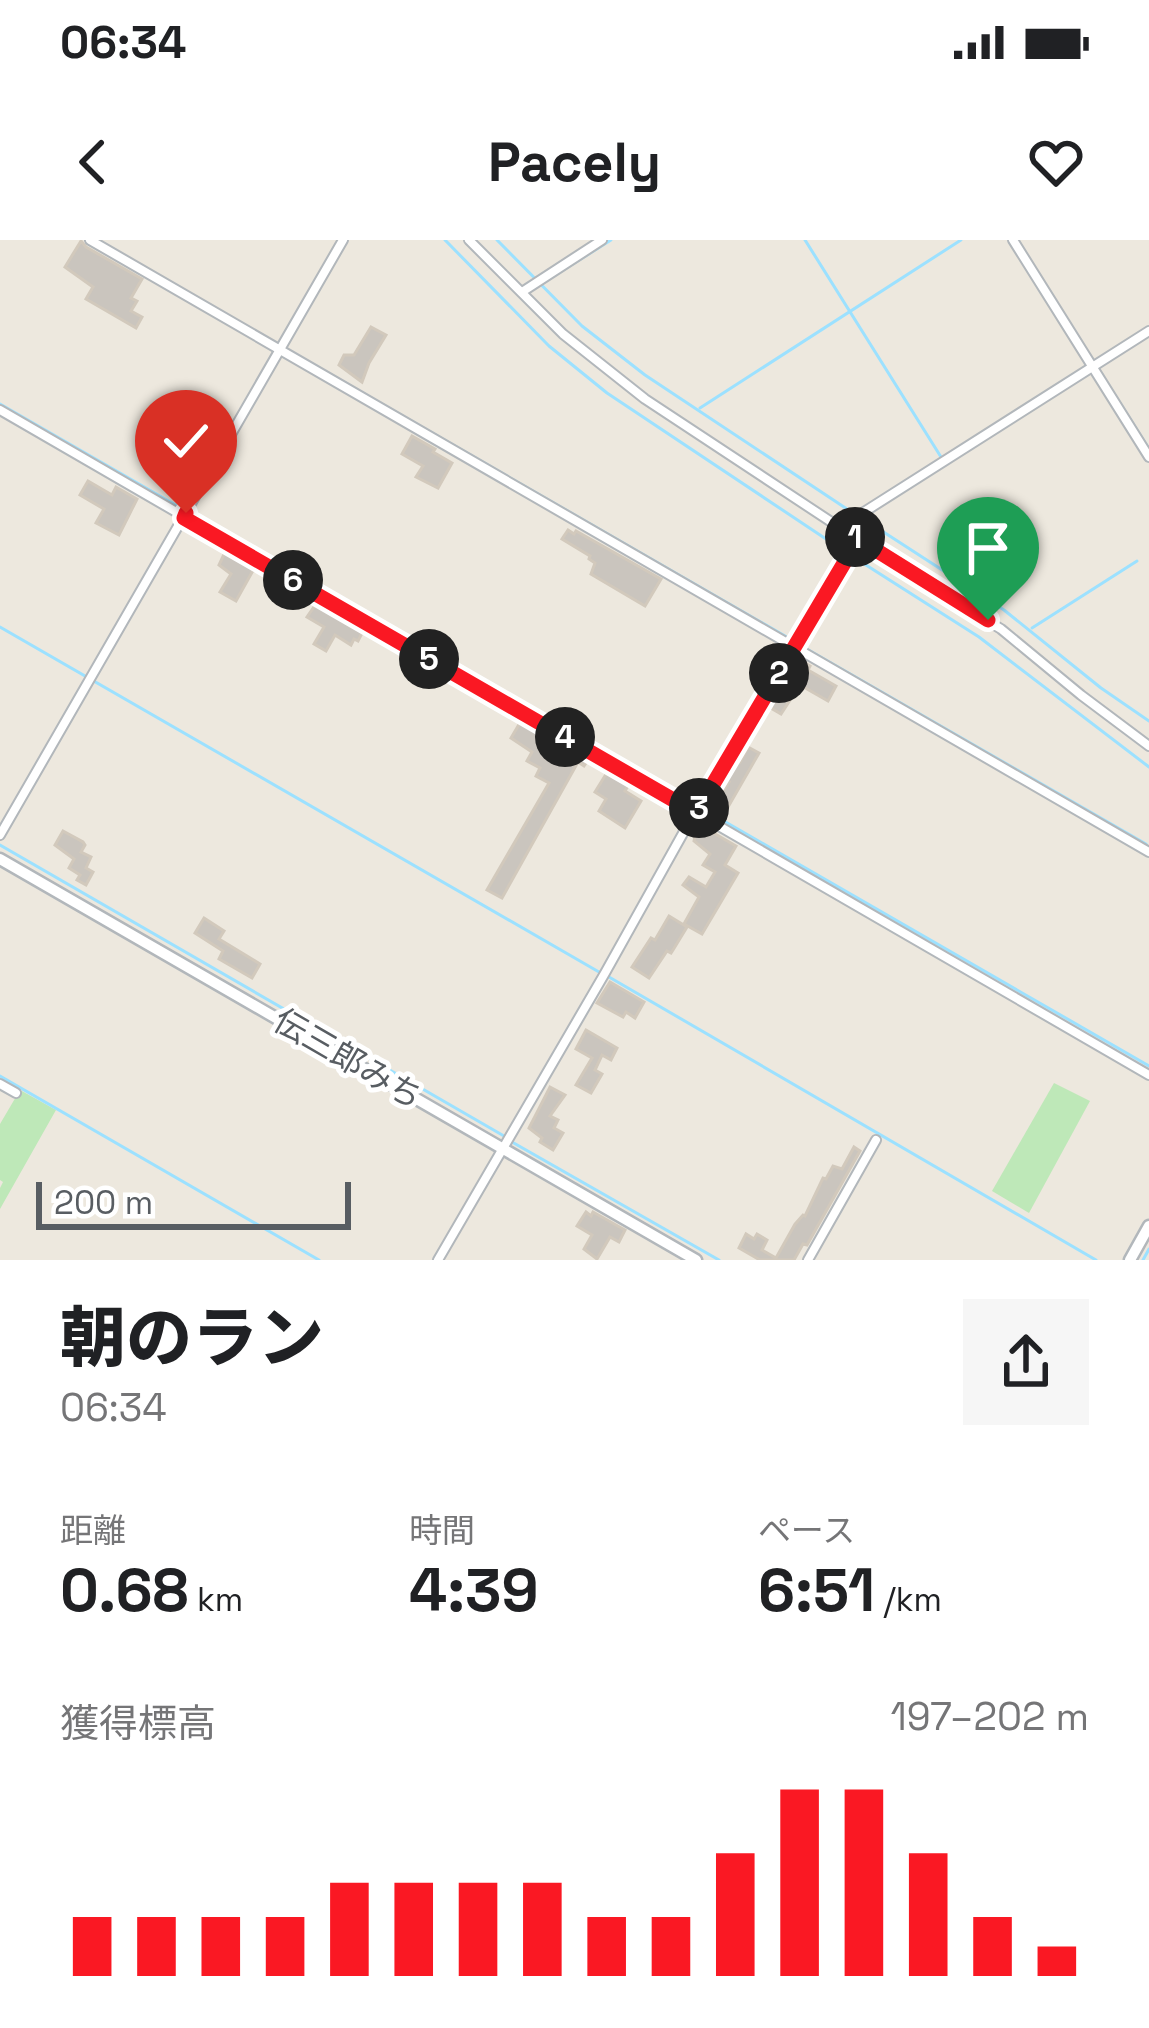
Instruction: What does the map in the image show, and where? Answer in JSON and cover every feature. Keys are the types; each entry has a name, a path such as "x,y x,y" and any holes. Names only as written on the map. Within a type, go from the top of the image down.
{"street":[{"path":"90,240 1149,851"},
{"path":"0,835 343,240"},
{"path":"470,240 562,334 645,399 1001,629 1149,746"},
{"path":"522,292 602,240"},
{"path":"1012,240 1149,458"},
{"path":"438,1260 849,554 861,518 1149,331"},
{"path":"0,410 699,809 1149,1076"},
{"name":"伝三郎みち","path":"0,859 506,1142 696,1260"},
{"path":"0,1084 16,1093"},
{"path":"808,1260 876,1141"},
{"path":"1130,1260 1149,1226"}],"green space":[{"path":"1054,1083 1090,1101 1029,1213 992,1191"},
{"path":"20,1090 56,1110 0,1209 0,1124"}],"building":[{"path":"81,241 142,279 131,298 137,301 131,311 142,317 136,328 86,299 93,287 65,267"},
{"path":"371,327 386,335 362,382 339,365 344,355 354,355"},
{"path":"412,436 452,463 438,488 416,477 423,466 402,454"},
{"path":"88,481 112,495 116,487 137,499 119,535 96,523 104,509 80,495"},
{"path":"568,530 661,579 645,606 591,574 595,563 590,556 562,539"},
{"path":"226,550 255,567 236,601 220,592 231,574 219,565"},
{"path":"316,604 361,628 358,641 354,639 351,645 335,635 326,651 314,644 324,627 307,617"},
{"path":"797,658 836,686 828,701 800,685 781,714 769,707 779,689 784,689"},
{"path":"521,721 588,760 584,766 578,762 502,898 487,890 549,783 536,776 540,768 527,761 532,752 511,738"},
{"path":"748,747 759,753 724,814 712,807 729,782 724,779"},
{"path":"608,771 629,784 625,791 641,801 625,828 599,811 606,799 595,792"},
{"path":"698,824 736,846 725,865 738,873 702,934 684,924 699,897 683,885 689,877 706,887 715,872 703,865 710,854 694,841"},
{"path":"63,831 83,842 81,852 91,857 86,868 93,872 86,885 69,868 74,859 55,845"},
{"path":"669,916 687,927 649,978 632,967"},
{"path":"204,918 224,931 219,939 260,964 252,978 219,959 223,951 195,933"},
{"path":"610,982 644,1002 635,1018 597,1003"},
{"path":"586,1030 617,1048 611,1060 602,1055 595,1070 602,1074 591,1093 576,1085 592,1058 576,1049"},
{"path":"550,1087 565,1095 550,1116 558,1120 554,1128 563,1133 553,1150 529,1128"},
{"path":"854,1147 860,1151 794,1260 760,1260 739,1248 746,1234 754,1239 757,1234 767,1240 762,1250 776,1258 795,1224 805,1216 823,1178 833,1166 842,1169"},
{"path":"586,1212 625,1230 619,1242 610,1237 597,1259 584,1249 592,1235 577,1226"}],"waterway":[{"path":"445,240 549,346 607,393 979,637 1149,767"},
{"path":"497,240 582,326 645,375 856,515"},
{"path":"541,284 611,240"},
{"path":"805,240 941,457"},
{"path":"700,408 961,240"},
{"path":"133,261 792,640"},
{"path":"1099,370 1149,449"},
{"path":"0,404 695,804"},
{"path":"865,520 1004,610 1149,721"},
{"path":"1032,628 1137,561"},
{"path":"0,627 599,972"},
{"path":"805,648 1146,844"},
{"path":"703,809 1149,1066"},
{"path":"0,845 504,1136"},
{"path":"609,977 1096,1260"},
{"path":"0,1076 319,1260"},
{"path":"512,1142 719,1260"},
{"path":"1143,1260 1149,1249"}],"route":[{"path":"186,513 184,518 696,813 853,548 855,537 988,620"}]}
